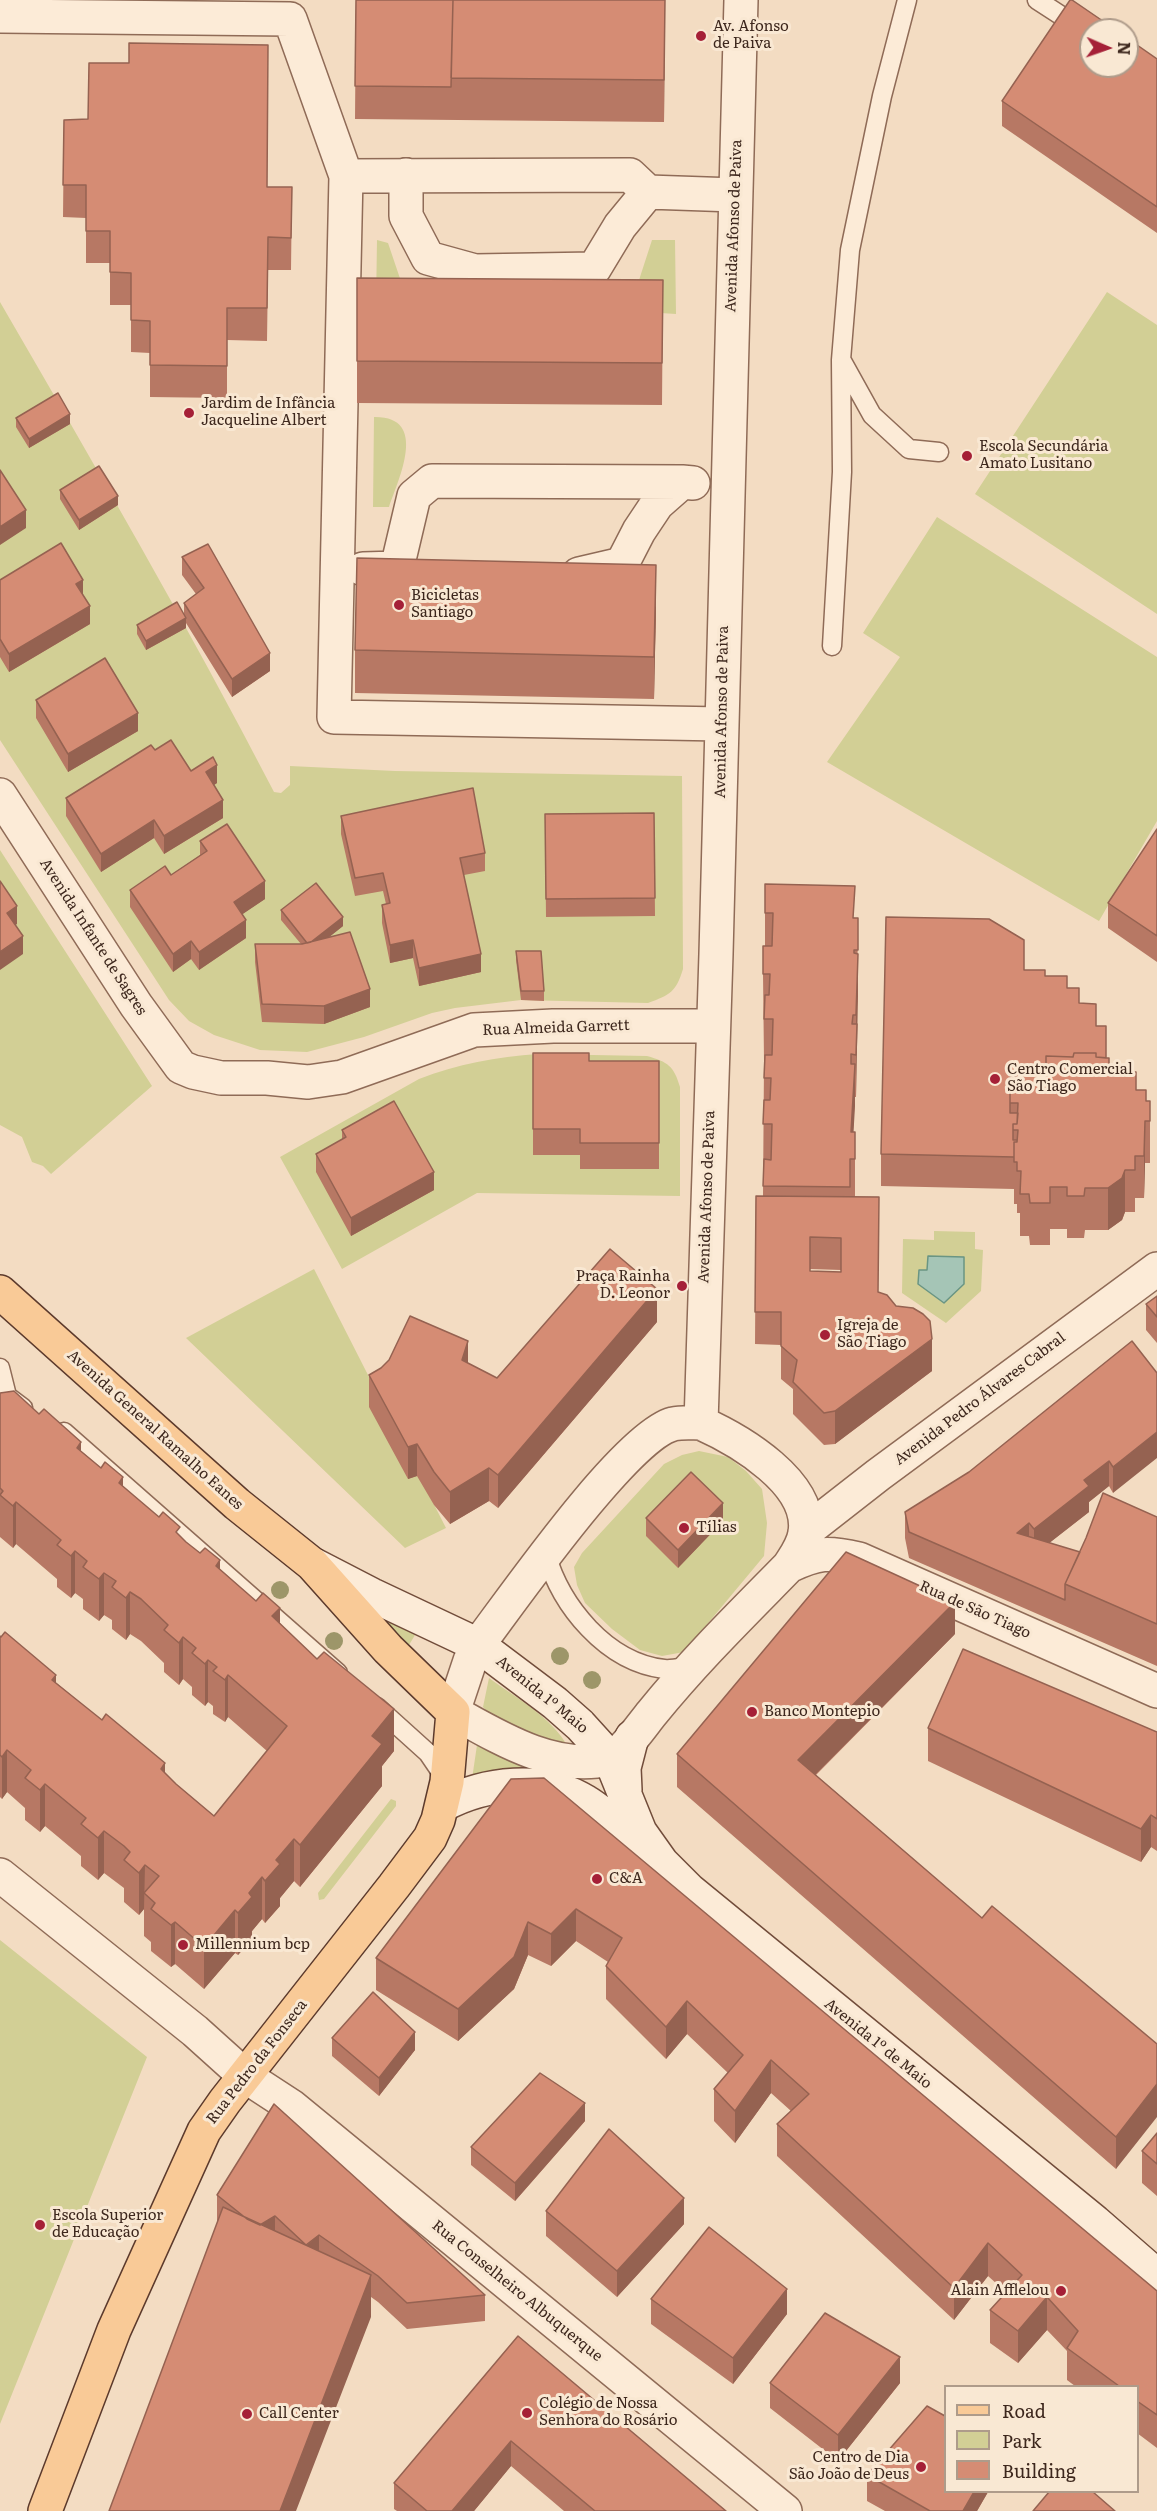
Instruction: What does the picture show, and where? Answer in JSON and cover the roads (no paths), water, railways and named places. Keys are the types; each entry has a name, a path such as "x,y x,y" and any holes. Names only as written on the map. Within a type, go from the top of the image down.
{"main road":[{"name":"Avenida General Ramalho Eanes","path":"0,1292 237,1504 312,1564 388,1649 453,1712"},
{"name":"Rua Pedro da Fonseca","path":"45,2511 114,2330 204,2131 430,1838 445,1793 453,1712"}],"street":[{"name":"Avenida Afonso de Paiva","path":"701,1423 741,0"},
{"path":"0,16 290,19 346,176 334,717 722,724"},
{"path":"406,175 406,216 428,258 475,271 594,270 620,226 648,192"},
{"path":"346,176 630,175 648,192 735,195"},
{"path":"397,568 414,496 432,481 682,482 727,485"},
{"path":"550,573 585,574 622,564 639,531 657,504 682,482"},
{"path":"337,570 397,568 433,570"},
{"name":"Avenida Infante de Sagres","path":"0,795 136,1005 181,1067 193,1072"},
{"name":"Rua Almeida Garrett","path":"193,1072 221,1078 267,1078 308,1082 342,1077 474,1030 553,1026 713,1026"},
{"name":"Avenida Pedro Álvares Cabral","path":"805,1532 1157,1269"},
{"path":"701,1423 726,1434 745,1446 777,1472 798,1497 804,1513 805,1532 800,1551 789,1566 692,1666 621,1748 587,1761 563,1759 529,1751 453,1712 470,1661 478,1645 546,1554 614,1472 645,1441 672,1424 701,1423"},
{"name":"Rua de São Tiago","path":"789,1566 808,1557 830,1553 859,1559 1157,1691"},
{"name":"Avenida General Ramalho Eanes","path":"312,1564 478,1645"},
{"name":"Avenida 1º Maio","path":"478,1645 555,1703 601,1746 621,1748"},
{"name":"Avenida 1º de Maio","path":"621,1748 625,1792 640,1832 662,1863 689,1890 1095,2222 1157,2276"},
{"path":"445,1793 519,1785 563,1792 585,1801 662,1863"},
{"name":"Rua Conselheiro Albuquerque","path":"0,1875 195,2031 245,2076 291,2106 785,2511"}],"lane":[{"path":"832,646 842,472 841,360 850,250 882,96 907,0"},
{"path":"1037,0 1079,27"},
{"path":"841,360 872,415 909,448 939,452"},
{"path":"0,1368 7,1396 20,1408 44,1415 428,1754 445,1793"},
{"path":"546,1554 551,1572 566,1600 587,1627 611,1647 638,1664 666,1670 692,1666"}],"place":[{"name":"Av. Afonso de Paiva","path":"701,36"},
{"name":"Jardim de Infância Jacqueline Albert","path":"189,413"},
{"name":"Escola Secundária Amato Lusitano","path":"967,456"},
{"name":"Bicicletas Santiago","path":"399,605"},
{"name":"Centro Comercial São Tiago","path":"995,1079"},
{"name":"Praça Rainha D. Leonor","path":"682,1286"},
{"name":"Igreja de São Tiago","path":"825,1335"},
{"name":"Tílias","path":"684,1528"},
{"name":"Banco Montepio","path":"752,1712"},
{"name":"C&A","path":"597,1879"},
{"name":"Millennium bcp","path":"183,1945"},
{"name":"Escola Superior de Educação","path":"40,2225"},
{"name":"Alain Afflelou","path":"1061,2291"},
{"name":"Colégio de Nossa Senhora do Rosário","path":"527,2413"},
{"name":"Call Center","path":"247,2414"},
{"name":"Centro de Dia São João de Deus","path":"921,2467"}]}
